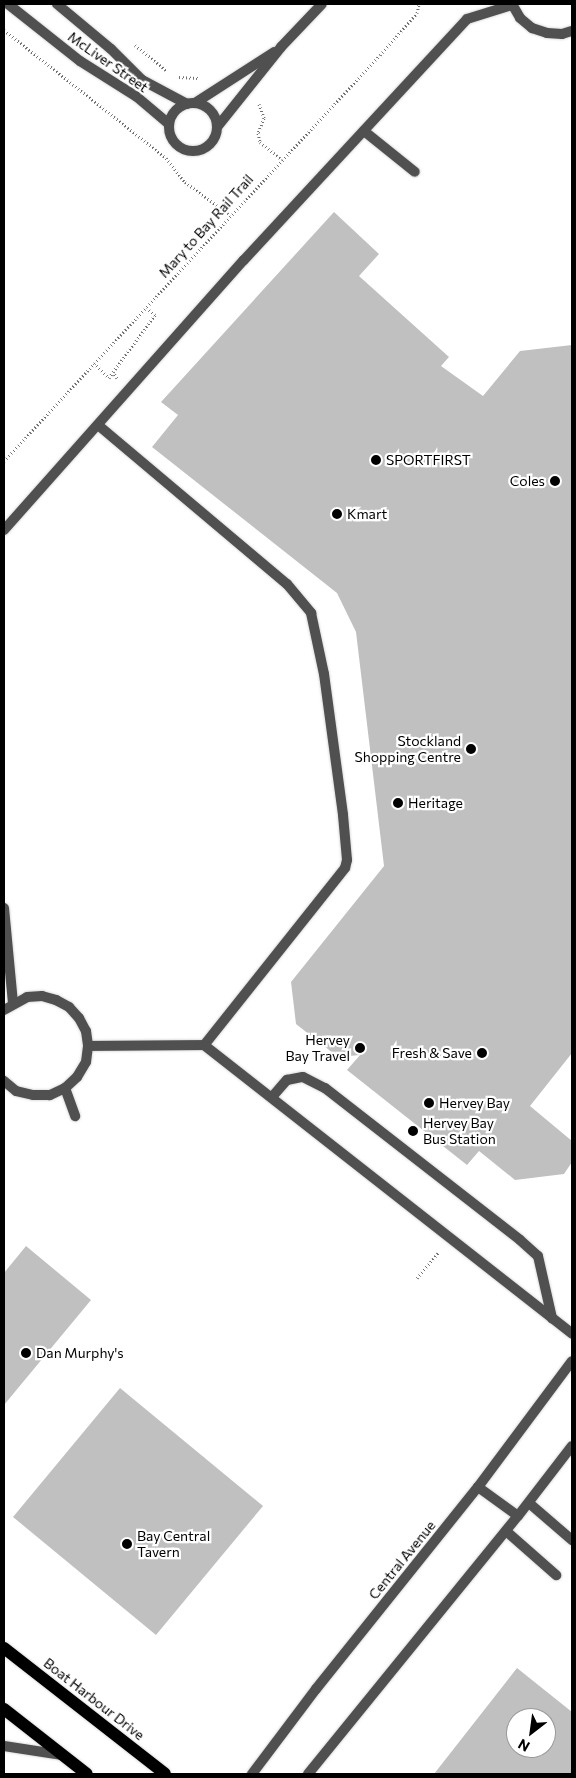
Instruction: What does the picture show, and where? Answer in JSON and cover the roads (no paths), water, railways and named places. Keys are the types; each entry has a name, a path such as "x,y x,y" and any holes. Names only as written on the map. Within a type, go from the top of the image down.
{"main road":[{"name":"Boat Harbour Drive","path":"4,1648 165,1774"},
{"path":"4,1709 87,1774"}],"street":[{"name":"McLiver Street","path":"8,4 80,61 138,97 169,124"},
{"name":"McLiver Street","path":"57,4 111,48 142,80 191,104"},
{"path":"281,47 172,114 169,124 170,134 175,143 183,150 192,152 202,150 211,144 216,136 218,126 281,47 322,4"},
{"path":"4,530 98,424 467,19 512,4 520,18 532,28 547,33 562,34 572,31"},
{"path":"191,104 210,110 218,126"},
{"path":"364,131 415,172"},
{"path":"98,424 287,584 311,613 324,674 344,815 347,860 345,868 204,1045"},
{"path":"4,908 13,1003"},
{"path":"4,1010 13,1003 27,997 42,996 56,1000 69,1007 83,1024 88,1046 86,1062 78,1077 65,1088 50,1094 33,1095 16,1090 4,1081"},
{"path":"88,1046 204,1045 572,1334"},
{"path":"272,1097 287,1080 303,1077 325,1088 512,1234 538,1256 552,1318"},
{"path":"65,1088 75,1116"},
{"name":"Central Avenue","path":"252,1774 316,1689 478,1488 572,1361"},
{"path":"308,1774 529,1503 572,1446"},
{"path":"478,1488 518,1516"},
{"path":"529,1503 572,1540"},
{"path":"506,1531 556,1575"},
{"path":"4,1746 62,1755"}],"place":[{"name":"SPORTFIRST","path":"376,460"},
{"name":"Coles","path":"555,481"},
{"name":"Kmart","path":"337,514"},
{"name":"Stockland Shopping Centre","path":"471,749"},
{"name":"Heritage","path":"398,803"},
{"name":"Hervey Bay Travel","path":"360,1048"},
{"name":"Fresh & Save","path":"482,1053"},
{"name":"Hervey Bay","path":"429,1103"},
{"name":"Hervey Bay Bus Station","path":"413,1131"},
{"name":"Dan Murphy's","path":"26,1353"},
{"name":"Bay Central Tavern","path":"127,1544"}]}
